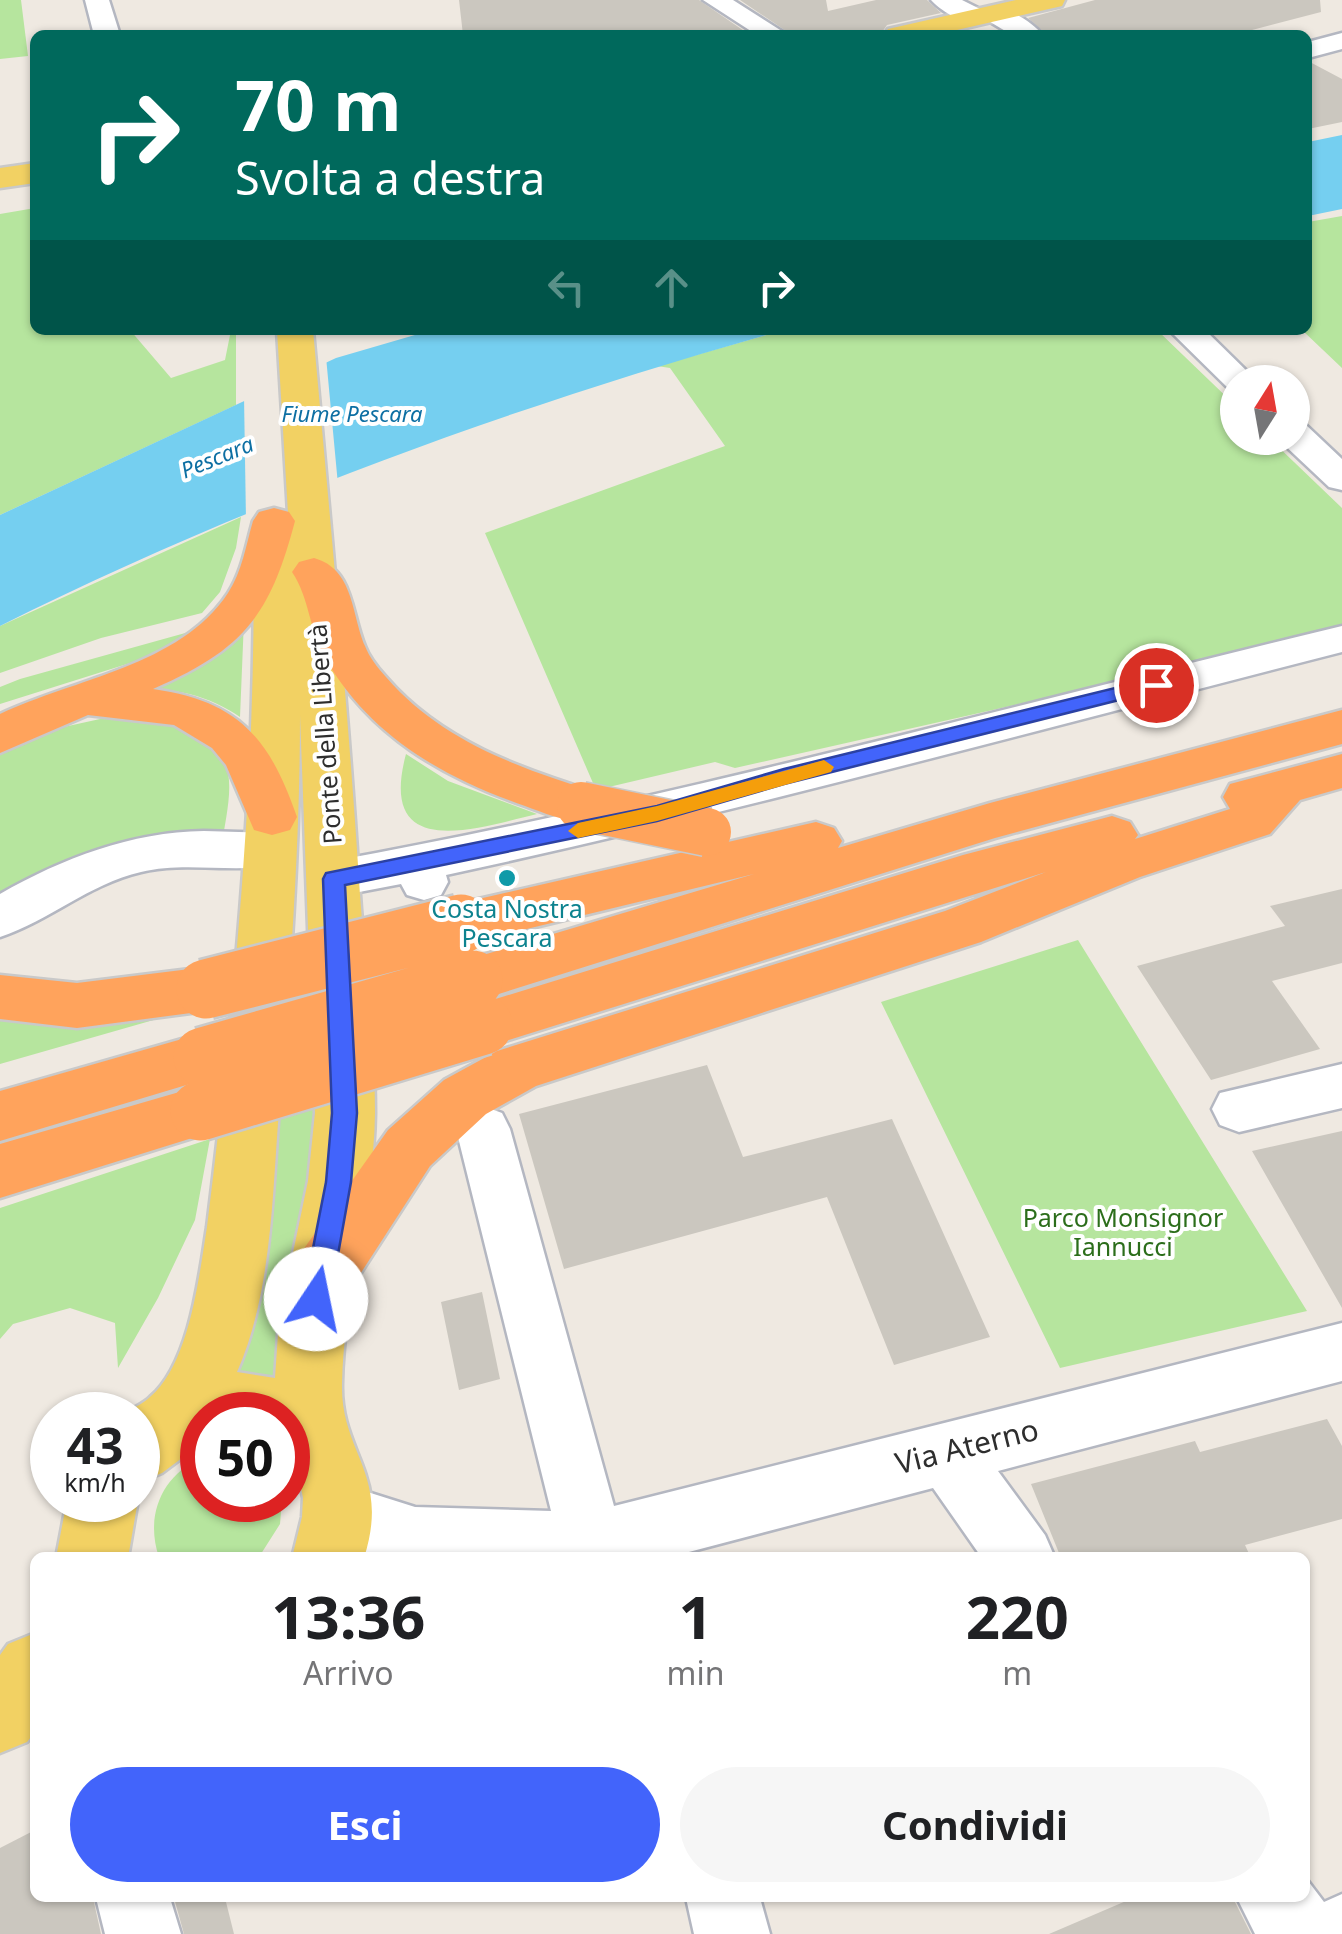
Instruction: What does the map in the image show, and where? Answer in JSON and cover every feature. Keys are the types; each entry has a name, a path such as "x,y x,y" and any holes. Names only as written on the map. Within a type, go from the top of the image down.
{"highway":[{"path":"0,736 29,719 162,666 221,627 240,610 254,587 274,521"},
{"path":"311,607 398,718 444,752 480,769 581,806 707,832 832,838"},
{"path":"81,701 146,703 211,720 237,742 265,791 272,833"},
{"path":"0,1116 201,1084 472,1055 990,821 1342,727"},
{"path":"0,998 52,1006 84,1006 206,989 658,874 832,838 1119,759 1198,766"},
{"path":"472,1055 518,1068 962,927 1122,863 1252,821 1282,788 1342,771"},
{"path":"321,1278 472,1055"},
{"path":"0,1170 201,1084"}],"main road":[{"path":"920,30 1052,0"},
{"path":"0,178 30,174"},
{"name":"Ponte della Libertà","path":"160,1429 199,1383 222,1313 245,1170 268,936 272,833 311,607 274,521 264,335"},
{"name":"Ponte della Libertà","path":"295,335 311,607 334,879 345,1113 339,1182 301,1392"},
{"path":"310,1438 329,1459 338,1485 333,1536"},
{"path":"0,1715 30,1678"},
{"path":"0,1746 30,1731"}],"street":[{"path":"97,0 106,30"},
{"path":"716,0 767,30"},
{"path":"942,0 1018,30"},
{"path":"1312,37 1342,21"},
{"path":"1312,39 1342,42"},
{"path":"1191,335 1223,365"},
{"path":"1310,449 1342,479"},
{"path":"334,879 422,872 657,813 784,776 1342,639"},
{"path":"0,918 71,880 138,856 272,833"},
{"path":"472,1055 601,1548"},
{"path":"1239,1109 1342,1086"},
{"name":"Via Aterno","path":"333,1536 601,1548 946,1453 1338,1361"},
{"path":"946,1453 1018,1552"},
{"path":"134,1902 144,1934"},
{"path":"725,1902 732,1934"},
{"path":"1277,1902 1302,1934"}],"green space":[{"path":"0,0 21,0 28,56 0,59"},
{"path":"30,209 30,335 134,335 171,378 225,360 230,335 236,335 236,405 0,515 0,214"},
{"path":"1342,216 1342,368 1307,335 1312,335 1312,221"},
{"path":"766,335 1162,335 1220,391 1220,455 1287,455 1342,508 1342,631 735,768 715,762 596,790 485,533 725,446 670,368 657,366"},
{"path":"241,517 236,548 220,592 202,613 101,638 0,673 0,626"},
{"path":"244,620 240,717 190,694 135,688"},
{"path":"196,630 143,659 0,704 0,687 20,679"},
{"path":"100,719 172,725 206,738 218,750 229,784 222,844 0,906 0,755 50,730"},
{"path":"406,754 448,781 537,814 461,830 437,830 418,824 406,811 401,788"},
{"name":"Parco Monsignor Iannucci","path":"1078,940 1307,1311 1060,1368 881,1002"},
{"path":"0,1003 206,1005 0,1064"},
{"path":"317,1090 317,1173 274,1387 215,1385 236,1348 283,1101"},
{"path":"210,1139 195,1220 158,1298 118,1368 115,1323 70,1308 13,1324 0,1339 0,1208"},
{"path":"180,1472 180,1522 280,1522 262,1552 158,1552 154,1527 155,1522 160,1522 160,1499"}],"water":[{"path":"1342,135 1342,209 1312,215 1312,141"},
{"name":"Fiume Pescara","path":"415,335 767,335 584,390 385,460 189,538 0,626 0,515 336,358"}],"pier":[{"path":"326,357 338,485 246,520 244,396"}],"building":[{"path":"459,0 699,0 743,30 462,30"},
{"path":"740,0 826,0 828,11 876,0 927,0 941,13 887,25 884,30 785,30"},
{"path":"1095,0 1320,0 1321,12 1252,30 1041,30 1028,18"},
{"path":"1312,63 1342,79 1342,122 1312,128"},
{"path":"1342,889 1342,963 1272,981 1320,1049 1211,1080 1137,966 1285,926 1270,906"},
{"path":"707,1065 743,1157 892,1119 990,1337 894,1365 827,1197 564,1269 519,1114"},
{"path":"1342,1131 1342,1308 1252,1151"},
{"path":"482,1292 500,1379 459,1390 441,1302"},
{"path":"1327,1419 1342,1446 1342,1519 1245,1545 1248,1552 1059,1552 1031,1484 1195,1441 1200,1452"},
{"path":"30,1833 30,1902 94,1902 101,1934 0,1934 0,1848"},
{"path":"175,1902 226,1902 234,1934 184,1934"},
{"path":"1124,1902 1235,1902 1251,1934 1049,1934"}],"slow traffic":[{"path":"578,831 824,767"}],"place":[{"name":"Costa Nostra Pescara","path":"507,878"}],"route":[{"path":"316,1299 339,1182 345,1113 334,879 657,813 784,776 1156,685"}],"water label":[{"name":"Pescara","path":"217,457"}]}
